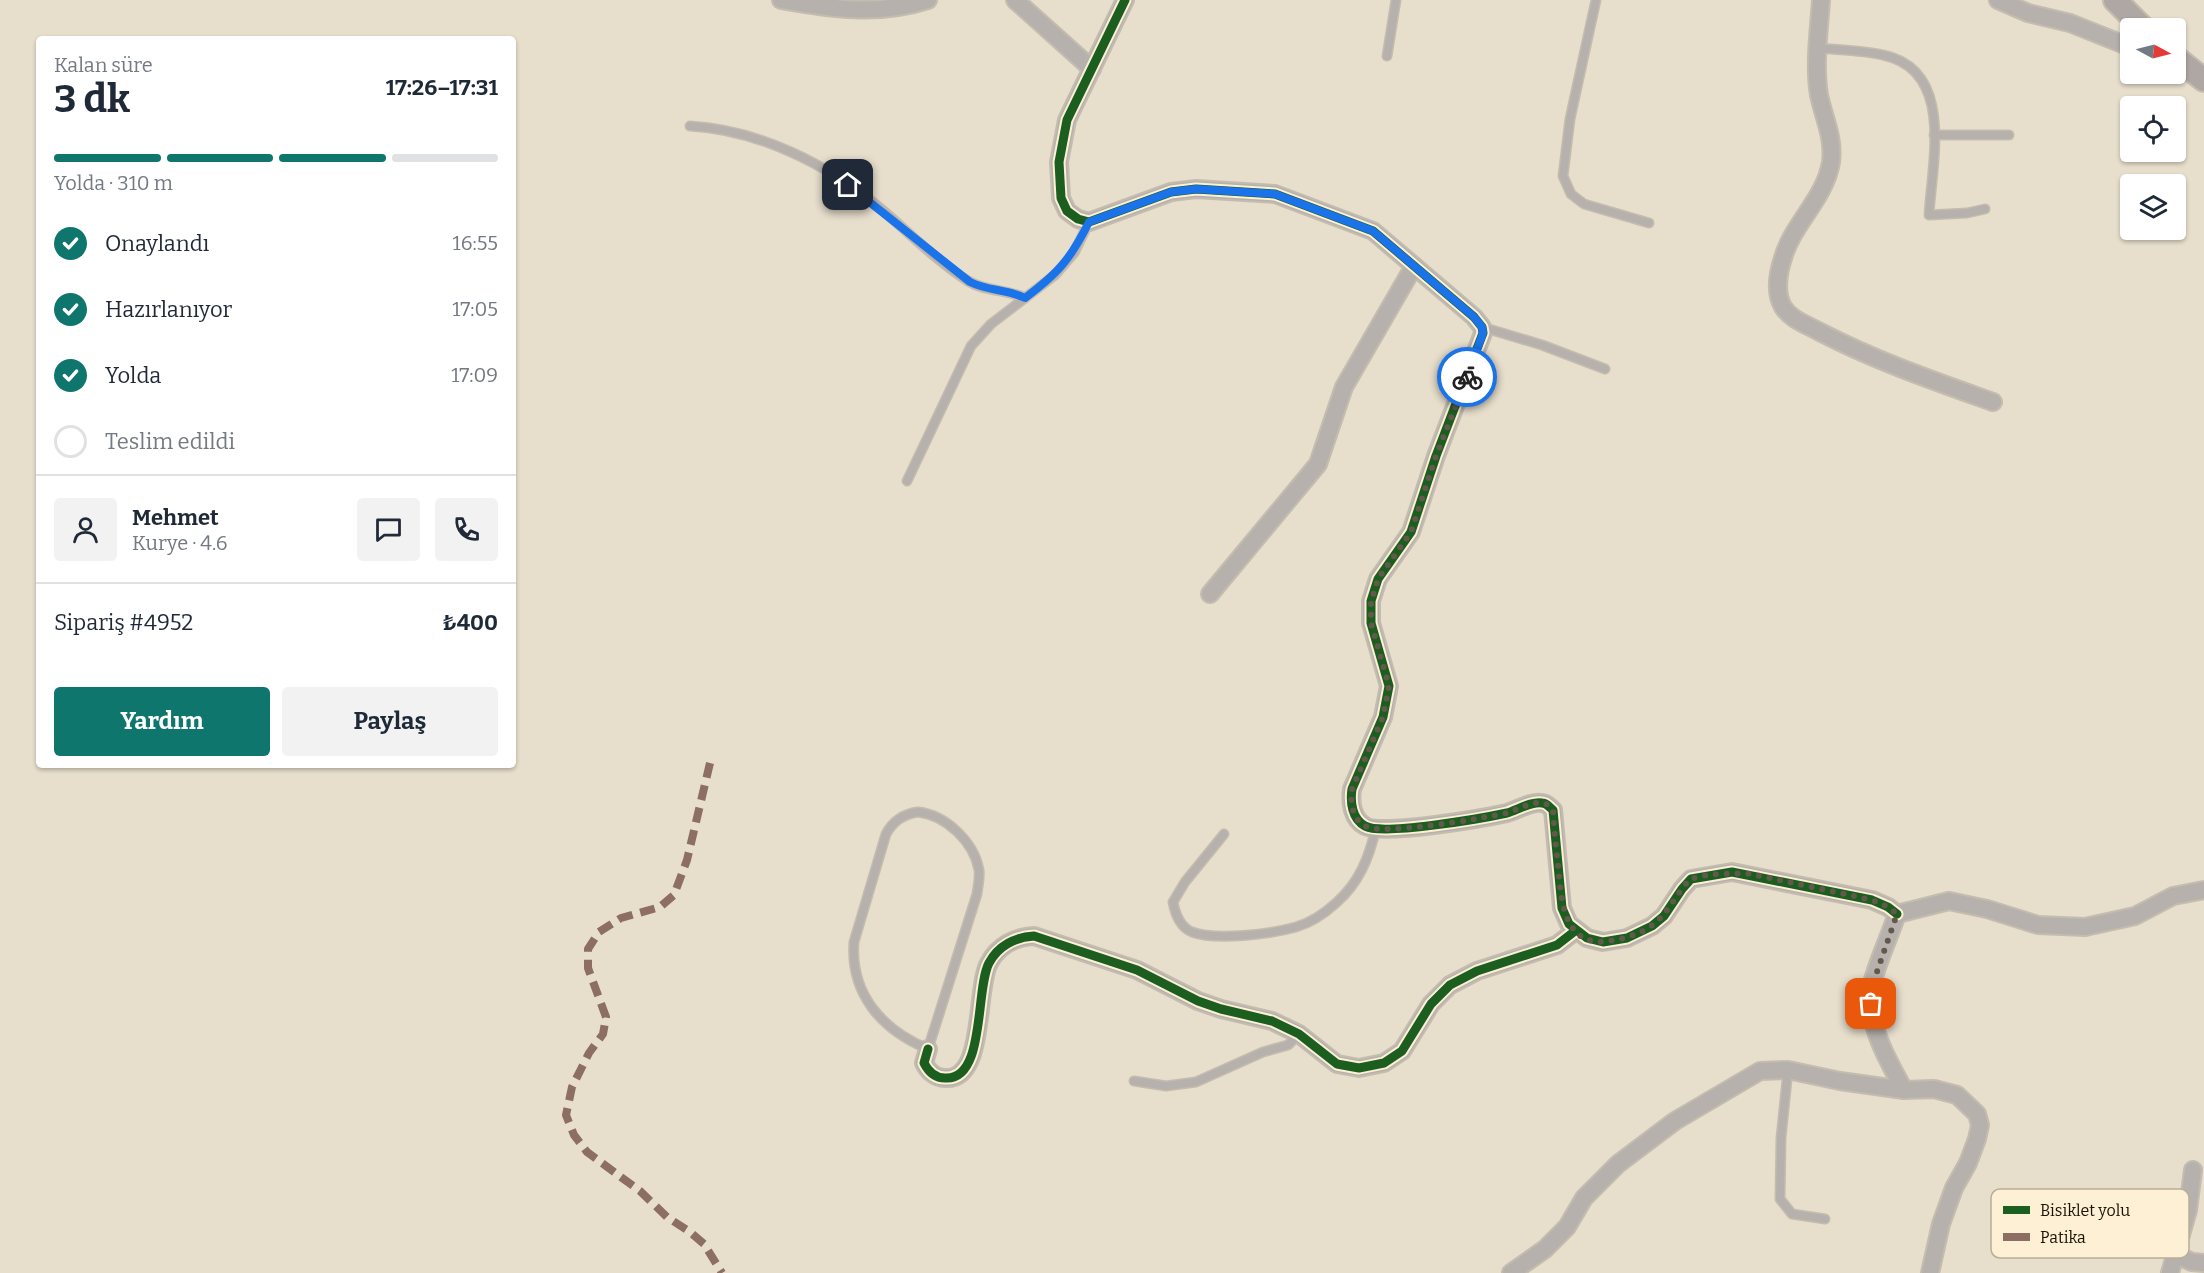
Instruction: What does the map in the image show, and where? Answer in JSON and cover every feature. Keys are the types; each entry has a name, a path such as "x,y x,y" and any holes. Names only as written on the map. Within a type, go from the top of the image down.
{"street":[{"path":"781,0 846,10 888,9 928,0"},
{"path":"1015,0 1092,69"},
{"path":"1125,0 1067,120 1059,162 1061,198 1066,211 1078,219 1089,222 1171,192 1196,189 1275,194 1373,231 1474,317 1482,327 1483,333 1436,456 1411,532 1378,579 1371,602 1371,623 1389,686 1383,717 1352,789 1350,801 1355,816 1365,826 1385,830 1462,823 1539,802 1546,804 1553,810 1562,908 1575,931 1587,938 1603,942 1627,938 1652,926 1664,916 1691,879 1732,872 1872,900 1897,914"},
{"path":"1821,0 1818,48 1819,94 1832,136 1831,162 1825,182 1809,212 1795,230 1782,259 1778,291 1782,305 1793,318 1852,348 1993,402"},
{"path":"1998,0 2028,13 2070,23 2120,43"},
{"path":"2115,0 2133,18"},
{"path":"2186,66 2204,80"},
{"path":"1210,594 1318,464 1344,387 1414,266"},
{"path":"1897,914 1949,901 1988,909 2038,925 2085,927 2135,916 2173,896 2204,890"},
{"path":"1897,914 1870,992 1871,1017 1888,1062 1904,1090"},
{"path":"928,1049 924,1063 934,1075 940,1078 954,1078 965,1071 969,1065 978,1026 984,980 991,960 1004,945 1023,937 1034,936 1146,974 1198,1001 1221,1010 1272,1021 1299,1034 1329,1059 1346,1067 1372,1067 1394,1058 1409,1042 1431,1004 1450,985 1477,971 1557,945 1575,931"},
{"path":"1511,1273 1545,1249 1567,1227 1584,1198 1618,1164 1675,1121 1760,1071 1788,1070 1840,1081 1904,1090 1934,1089 1956,1095 1977,1114 1980,1125 1968,1163 1954,1188 1941,1224 1930,1273"},
{"path":"2189,1197 2193,1170"},
{"path":"2170,1273 2175,1258"},
{"path":"2183,1258 2204,1263"}],"lane":[{"path":"1387,56 1396,0"},
{"path":"1596,0 1570,119 1563,176 1571,194 1584,204 1649,223"},
{"path":"1818,48 1882,55 1904,63 1919,77 1929,92 1934,111 1929,214 1968,213 1985,209"},
{"path":"690,126 728,130 748,135 812,164 860,193 936,258 970,282 989,290 1011,292 1025,298"},
{"path":"1934,135 2009,135"},
{"path":"907,480 971,346 991,324 1055,275 1067,261 1089,222"},
{"path":"1482,327 1542,345 1605,369"},
{"path":"918,812 927,813 952,827 970,848 979,871 977,894 928,1049 904,1039 867,1002 856,980 853,955 857,931 886,834 902,816 918,812"},
{"path":"1224,834 1185,882 1173,902 1179,921 1191,932 1213,936 1256,934 1296,927 1310,921 1334,905 1356,882 1369,856 1377,828"},
{"path":"1134,1081 1166,1086 1196,1082 1263,1052 1288,1045 1295,1041 1299,1034"},
{"path":"1788,1070 1781,1138 1780,1199 1792,1214 1825,1219"}],"marked path":[{"path":"710,763 687,860 674,895 660,907 621,918 599,932 588,949 588,968 606,1017 603,1034 589,1053 572,1087 566,1115 574,1135 587,1152 640,1191 667,1217 704,1244 722,1273"}],"cycle path":[{"path":"1125,0 1067,120 1059,162 1061,198 1067,211 1078,219 1089,222 1171,192 1196,189 1275,194 1373,231 1474,317 1482,327 1483,333 1436,456 1411,532 1378,579 1371,601 1371,623 1389,686 1383,717 1352,789 1351,799 1357,819 1365,826 1375,829 1411,828 1478,819 1507,813 1534,803 1545,804 1553,810 1562,908 1569,924 1587,938 1603,942 1627,938 1652,926 1664,916 1691,879 1732,872 1872,900 1897,914"},
{"path":"928,1049 924,1063 932,1074 945,1078 958,1075 967,1065 973,1050 989,963 1002,947 1020,938 1034,936 1137,970 1198,1001 1272,1021 1299,1034 1337,1064 1359,1068 1384,1063 1402,1051 1431,1004 1450,985 1477,971 1557,945 1575,931"}],"way so far":[{"path":"1467,377 1436,456 1411,532 1378,579 1371,602 1371,623 1389,686 1383,717 1352,789 1350,801 1355,816 1365,826 1385,830 1462,823 1539,802 1546,804 1553,810 1562,908 1575,931 1587,938 1603,942 1627,938 1652,926 1664,916 1691,879 1732,872 1872,900 1897,914 1870,992 1871,1004"}],"route":[{"path":"848,185 880,208 936,258 970,282 989,290 1011,292 1025,298 1055,275 1074,253 1089,222 1109,217 1171,192 1196,189 1275,194 1373,231 1474,317 1482,327 1483,333 1467,377"}]}
